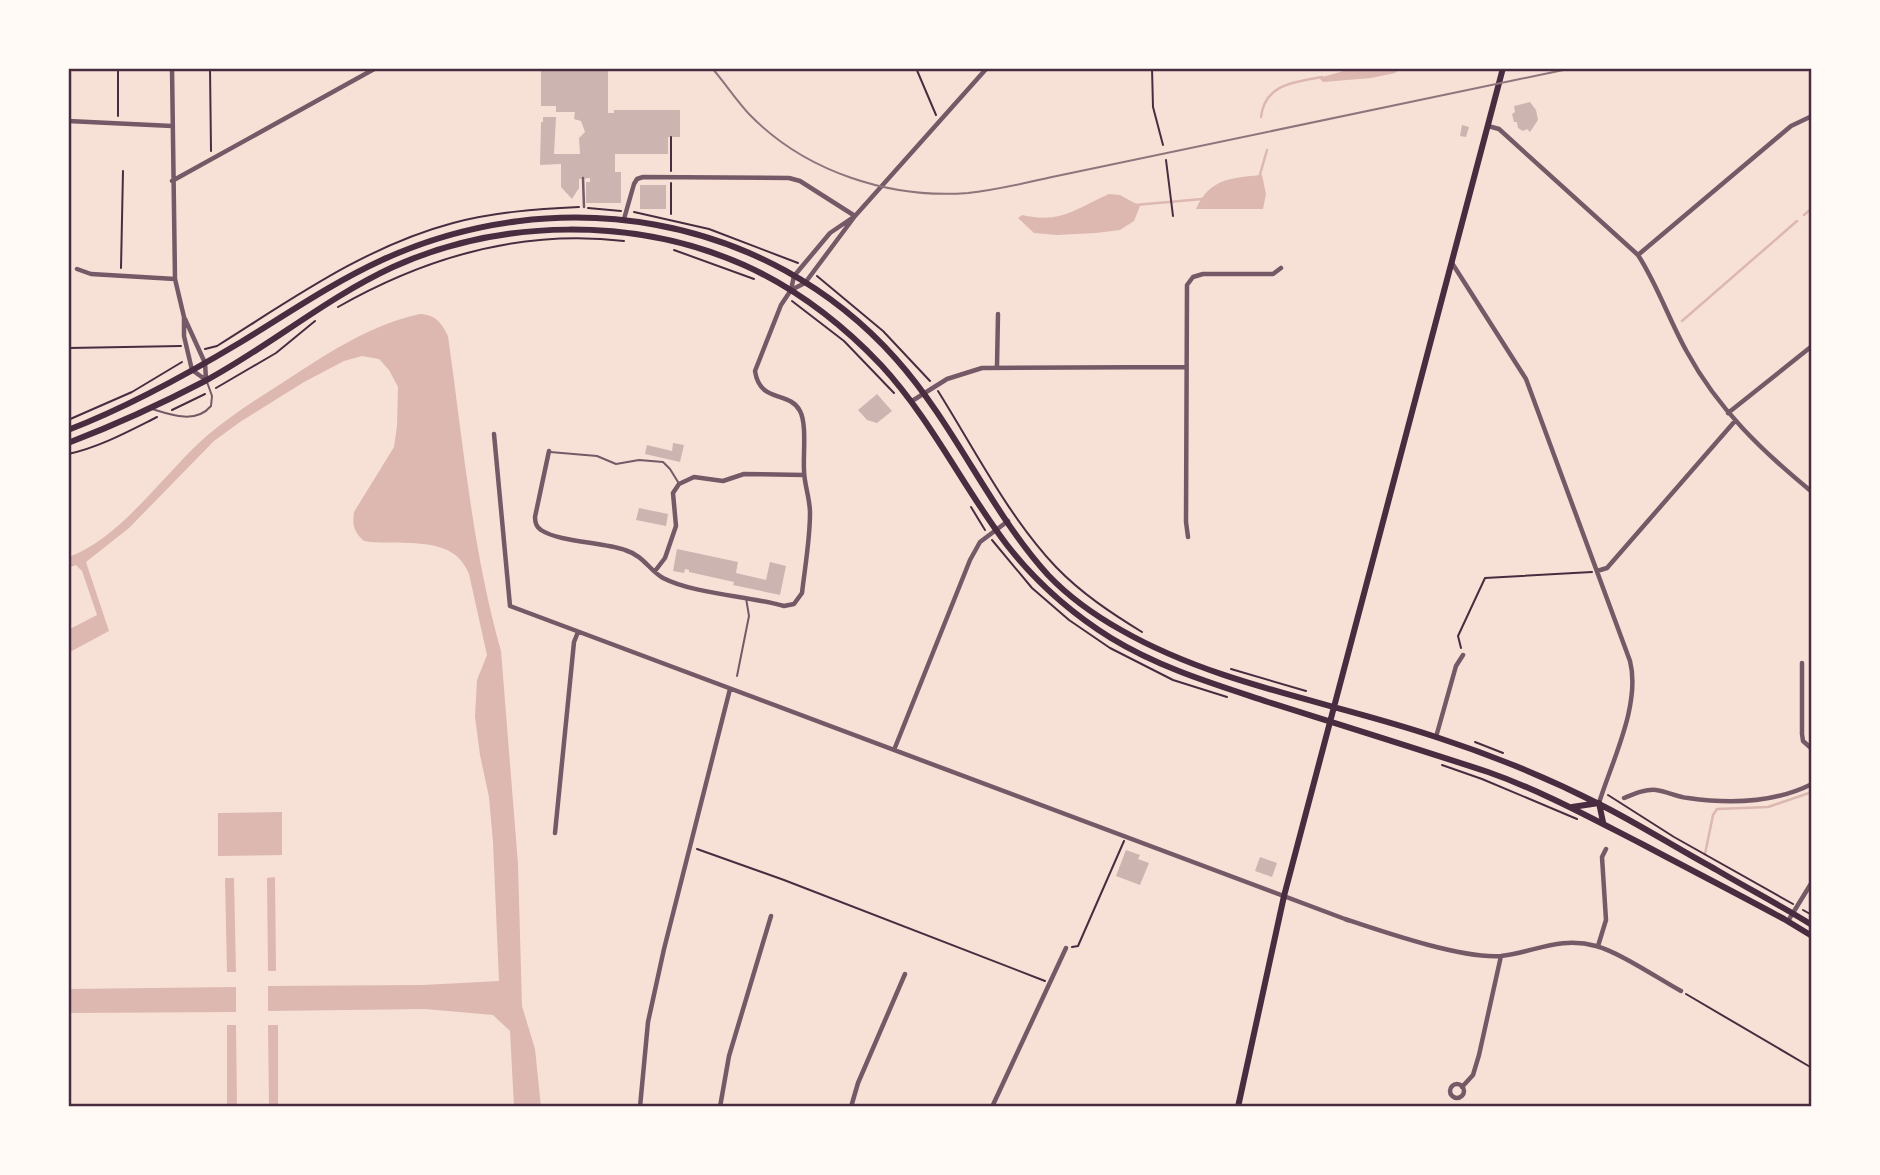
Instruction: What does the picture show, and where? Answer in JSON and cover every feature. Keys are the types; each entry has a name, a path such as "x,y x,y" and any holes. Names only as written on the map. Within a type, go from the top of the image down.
{"main road":[{"path":"1238,1107 1284,896 1503,68"},
{"path":"68,430 97,419 205,363 355,274 424,243 478,227 523,219 588,217 624,219 669,227 716,240 752,254 794,276 856,319 925,393 1008,521 1049,576 1114,626 1152,647 1203,668 1436,737 1527,771 1599,803 1812,925"},
{"path":"68,443 102,430 206,380 361,283 440,249 533,231 581,230 661,239 739,263 849,333 912,401 996,529 1023,565 1069,609 1145,658 1181,674 1488,772 1603,822 1812,936"},
{"path":"1570,807 1599,803"},
{"path":"1599,803 1603,822"},
{"path":"1719,884 1724,874"}],"street":[{"path":"172,68 175,279 192,370 206,380"},
{"path":"173,181 376,68"},
{"path":"788,293 805,283 855,216 987,68"},
{"path":"1638,255 1791,126 1812,116"},
{"path":"68,121 172,125"},
{"path":"1488,126 1499,129 1638,255 1650,274 1690,359 1728,413 1759,447 1812,492"},
{"path":"624,219 634,184 637,179 643,177 789,178 800,181 855,216"},
{"path":"583,178 584,207"},
{"path":"549,452 535,516 535,524 540,530 624,549 644,559 662,578 686,585 784,606 794,604 802,593 810,515 804,475 803,426 800,410 760,387 755,370 801,264 830,233 855,216"},
{"path":"1451,262 1526,379 1630,661 1634,687 1632,701 1599,803"},
{"path":"1188,537 1187,285 1193,277 1203,274 1273,274 1281,268"},
{"path":"77,269 91,274 175,279"},
{"path":"997,366 998,314"},
{"path":"184,317 205,363 206,380"},
{"path":"1728,413 1812,346"},
{"path":"912,401 947,379 973,370 997,366 1187,367"},
{"path":"1596,571 1607,568 1735,421"},
{"path":"494,434 510,606 1345,919 1420,942 1477,954 1501,956 1555,943 1575,942 1598,946 1681,991"},
{"path":"655,571 665,558 676,526 673,493 679,484 694,477 723,481 744,474 804,475"},
{"path":"894,750 965,570 980,542 1008,521"},
{"path":"555,833 574,642 578,632"},
{"path":"1436,737 1457,666 1463,655"},
{"path":"1802,663 1802,734 1804,741 1812,749"},
{"path":"640,1107 648,1022 730,689"},
{"path":"1624,798 1655,790 1688,798 1761,800 1812,784"},
{"path":"1598,946 1606,920 1602,857 1606,849"},
{"path":"1788,921 1812,882"},
{"path":"720,1107 729,1056 771,916"},
{"path":"992,1107 1066,948"},
{"path":"1462,1087 1473,1075 1479,1055 1501,956"},
{"path":"851,1107 858,1083 905,974"}],"lane":[{"path":"148,407 164,413 192,417 200,415 211,406 211,391 206,380"},
{"path":"549,452 597,456 616,464 639,460 663,462 679,484"},
{"path":"737,676 748,616 746,597"}],"path":[{"path":"118,68 118,124"},
{"path":"210,68 211,158"},
{"path":"916,68 934,113 941,121"},
{"path":"1152,68 1153,107 1163,145"},
{"path":"1166,160 1173,216"},
{"path":"121,276 123,171"},
{"path":"201,352 210,346 217,346 319,282 382,249 452,223 505,212 584,207 626,211 709,229 801,264"},
{"path":"329,312 415,268 480,248 521,241 558,239 628,242"},
{"path":"670,249 760,280"},
{"path":"813,272 883,331 935,386 1008,504 1055,567 1098,604 1152,638"},
{"path":"788,293 844,341 897,396"},
{"path":"68,309 69,420 132,392 189,359"},
{"path":"68,454 83,451 125,434 211,391 276,353 318,318"},
{"path":"69,348 186,346"},
{"path":"968,502 988,535 1032,588 1069,620 1100,642 1152,671 1237,700"},
{"path":"1463,655 1458,636 1485,578 1596,571"},
{"path":"1222,666 1309,692"},
{"path":"1468,741 1496,750"},
{"path":"1435,763 1482,779 1576,819"},
{"path":"1066,948 1078,946 1126,837"},
{"path":"689,847 784,880 1049,982"},
{"path":"1681,991 1812,1068"}],"shaded area":[{"path":"1354,68 1400,68 1395,73 1371,78 1323,82 1319,78"},
{"path":"1262,175 1266,194 1263,209 1196,209 1215,185 1231,179"},
{"path":"1109,194 1120,195 1140,206 1134,221 1120,230 1057,235 1034,233 1018,218 1022,215 1047,218 1067,214"},
{"path":"420,314 437,320 448,336 475,534 501,651 518,864 522,1006 535,1049 541,1107 514,1107 510,1031 493,1015 425,1009 268,1011 268,986 423,985 499,981 489,797 475,717 477,680 487,655 469,574 451,552 424,544 364,541 354,525 354,512 394,447 398,387 379,359 362,356 344,361 304,382 240,422 214,441 129,528 86,562 109,631 68,653 68,630 97,615 82,571 76,565 68,568 68,557 86,549 121,523 200,442 240,411 348,342 383,325"},
{"path":"282,812 282,855 218,856 218,813"},
{"path":"275,877 276,971 268,971 267,878"},
{"path":"225,878 234,878 236,972 227,972"},
{"path":"236,987 236,1012 68,1013 68,989"},
{"path":"227,1025 236,1025 237,1107 227,1107"},
{"path":"268,1025 278,1025 278,1107 269,1107"}],"building":[{"path":"541,68 608,68 608,113 614,113 614,110 680,110 680,137 668,137 668,154 615,154 615,172 621,172 621,203 586,203 586,182 590,182 590,178 579,179 579,188 572,199 561,187 561,164 540,165 543,117 556,117 554,154 580,154 579,138 585,132 581,121 574,119 575,112 556,112 556,106 541,106"},
{"path":"1530,102 1536,110 1538,120 1530,132 1518,128 1512,114 1515,112 1514,106"},
{"path":"1462,125 1469,127 1466,137 1460,136"},
{"path":"640,185 666,185 666,209 640,209"},
{"path":"877,394 892,411 877,423 867,420 858,410"},
{"path":"673,443 684,445 680,462 645,454 647,445 672,451"},
{"path":"639,508 668,514 666,526 636,520"},
{"path":"677,549 738,562 736,573 766,580 770,562 786,566 780,595 733,585 734,582 685,569 684,573 673,571"},
{"path":"1126,850 1140,855 1138,859 1149,863 1140,885 1116,876"},
{"path":"1260,857 1277,863 1272,877 1255,871"}],"waterway":[{"path":"1261,117 1268,98 1282,86 1322,77"},
{"path":"1259,178 1267,150"},
{"path":"1135,205 1202,199"},
{"path":"1804,215 1812,208"},
{"path":"1682,321 1797,221"},
{"path":"1705,854 1713,815 1717,809 1768,807 1812,792"}],"tram line":[{"path":"712,68 749,114 796,152 850,178 879,186 938,194 968,193 1011,186 1573,68"}]}
